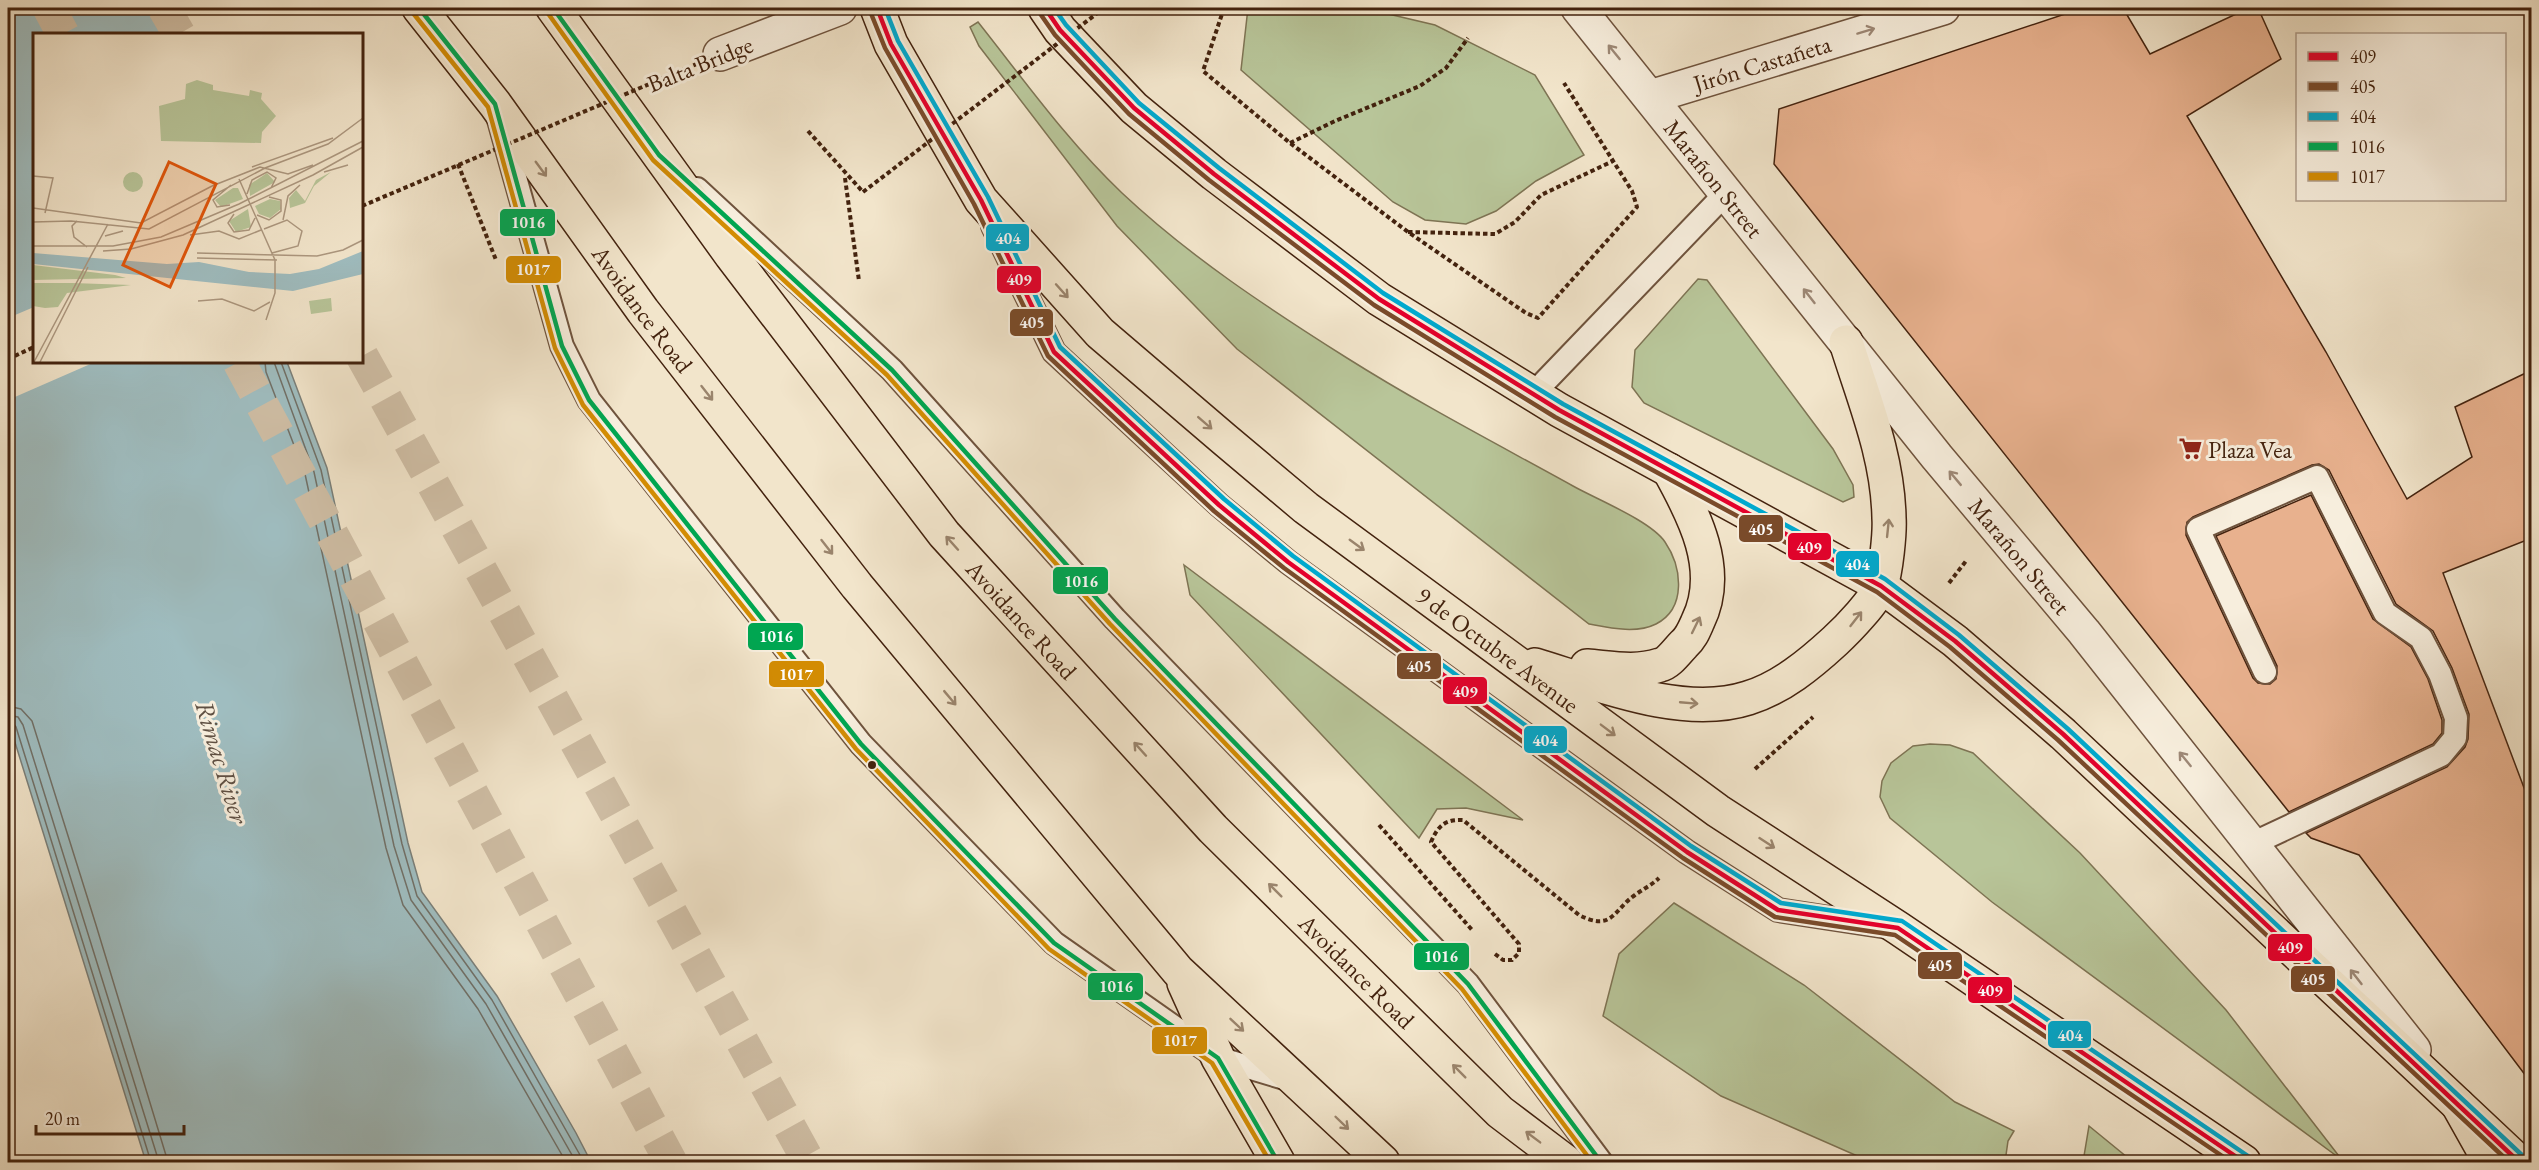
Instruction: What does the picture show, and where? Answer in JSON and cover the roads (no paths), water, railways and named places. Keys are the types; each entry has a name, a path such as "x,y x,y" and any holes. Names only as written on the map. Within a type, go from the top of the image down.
{"main road":[{"name":"Avoidance Road","path":"419,8 495,104 643,311 857,586 1178,971 1383,1162"},
{"name":"Avoidance Road","path":"553,8 731,255 944,534 1213,829 1500,1112 1566,1162"},
{"name":"9 de Octubre Avenue","path":"877,8 891,44 981,200 1100,333 1306,508 1718,811 1898,928 2244,1162"},
{"path":"1045,8 1060,30 1134,108 1214,174 1379,299 1533,394 1881,586 1922,615 2014,691 2519,1162"},
{"path":"1511,657 1628,693 1670,701 1711,705 1748,698 1808,666 1851,626 1881,586 1889,521 1885,463 1846,342"},
{"path":"1511,657 1630,671 1662,665 1689,639 1702,614 1708,589 1708,568 1704,548 1688,504 1669,470"},
{"path":"1178,971 1218,1058 1278,1162"},
{"path":"2458,1105 2490,1162"}],"street":[{"name":"Balta Bridge","path":"720,54 840,8"},
{"name":"Marañon Street","path":"1578,8 1937,457 2084,632 2458,1105"},
{"name":"Jirón Castañeta","path":"1650,97 1942,8"}],"lane":[{"path":"495,104 562,346 589,400 861,744 1054,943 1218,1058 1300,1083"},
{"path":"659,155 892,370 1115,619 1468,984 1601,1162"},
{"path":"1533,394 1727,192"},
{"path":"981,200 1054,352 1219,505 1287,562 1687,852 1778,910 1898,928"},
{"path":"2252,844 2440,755 2455,738 2456,718 2440,674 2421,638 2385,613 2317,477 2198,529 2265,672"}],"water":[{"name":"Rimac River","path":"8,8 153,8 163,33 33,33 33,363 287,363 327,468 408,843 422,892 497,996 591,1162 146,1162 8,720"}],"tunnel":[{"path":"49,8 62,33"},
{"path":"164,8 178,33"},
{"path":"363,358 809,1162"},
{"path":"240,363 671,1162"}],"place":[{"name":"Plaza Vea","path":"2190,449"}]}
